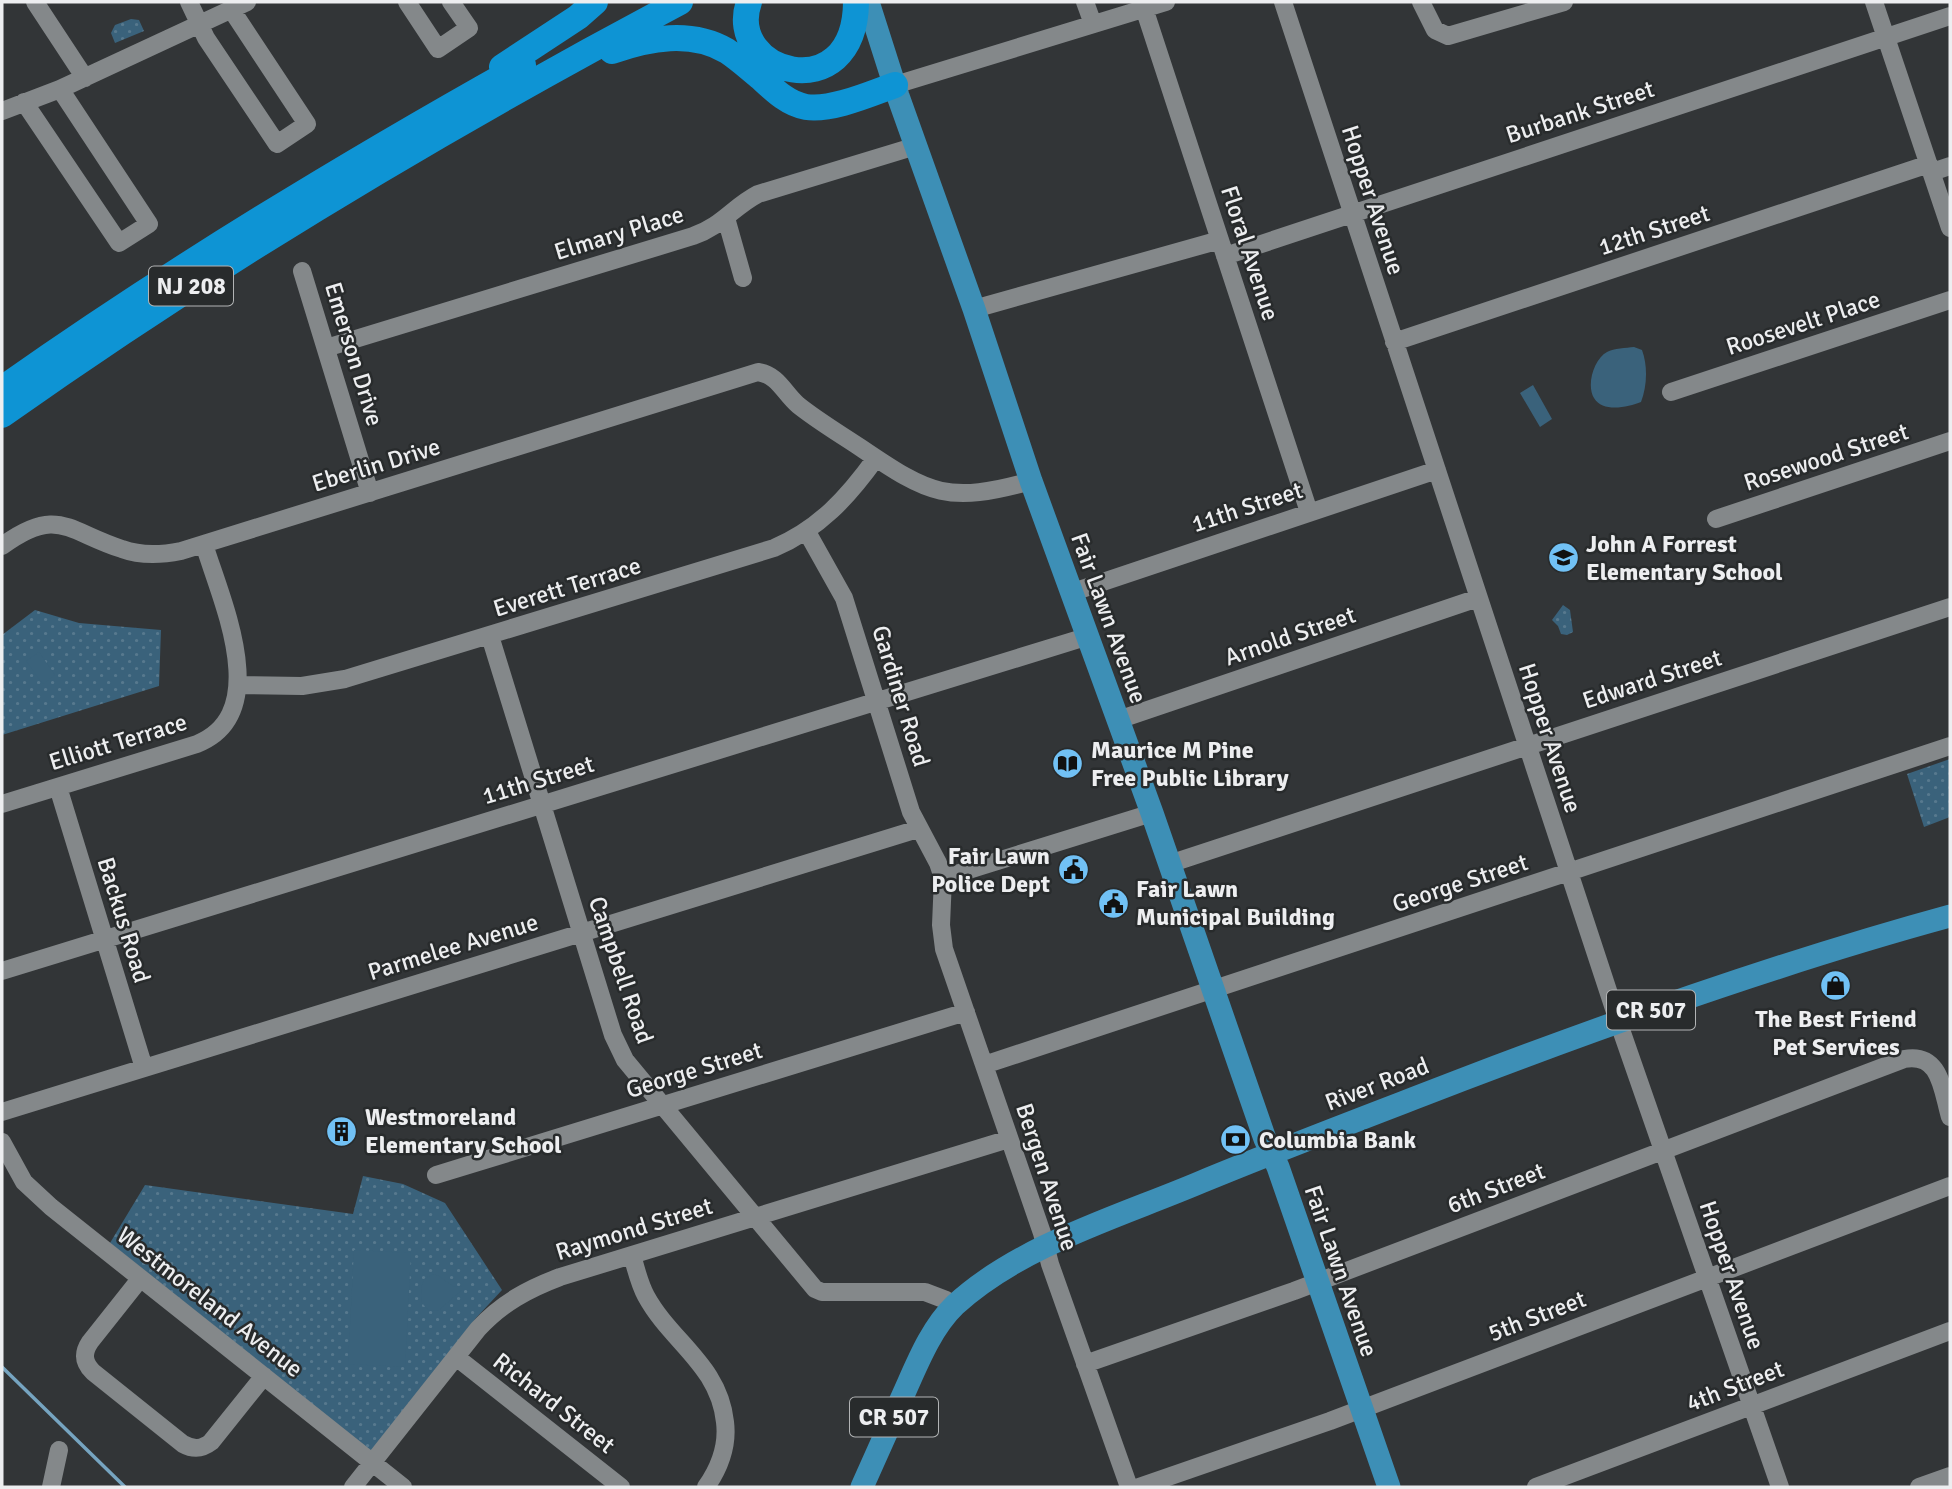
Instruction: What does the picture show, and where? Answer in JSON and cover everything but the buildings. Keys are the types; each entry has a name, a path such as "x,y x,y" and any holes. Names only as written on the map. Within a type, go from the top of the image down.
{"highway":[{"path":"386,143 564,27 595,2"},
{"name":"NJ 208","path":"2,389 187,265 386,143 542,55 643,2"},
{"name":"NJ 208","path":"2,415 209,275 354,185 492,104 680,2"},
{"path":"749,2 746,21 755,48 775,65 800,71 824,65 845,48 865,2"},
{"path":"492,104 613,50 663,38 703,41 727,51 781,95 804,107 831,106 895,85"}],"main road":[{"name":"Fair Lawn Avenue","path":"865,2 974,309 1031,481 1152,813 1389,1487"},
{"name":"River Road","path":"862,1487 922,1354 952,1308 1006,1267 1271,1153 1618,1021 1816,955 1950,916"}],"street":[{"path":"35,2 85,78"},
{"path":"2,111 85,78 198,25 239,6 307,124 277,144 198,25 189,2"},
{"path":"407,2 438,49 469,29 451,2"},
{"path":"1085,2 1093,24"},
{"path":"895,85 1166,2"},
{"name":"Hopper Avenue","path":"1283,2 1618,1021 1780,1487"},
{"path":"1421,2 1431,24 1441,34 1455,34 1564,2"},
{"path":"1874,2 1950,228"},
{"name":"Floral Avenue","path":"1144,8 1309,512"},
{"name":"Burbank Street","path":"974,309 1352,214 1950,16"},
{"path":"24,102 119,243 149,223 60,89"},
{"name":"Elmary Place","path":"326,348 693,236 716,226 746,200 758,194 916,146"},
{"name":"12th Street","path":"1394,342 1930,168 1950,166"},
{"path":"726,218 743,278"},
{"name":"Emerson Drive","path":"302,271 370,493"},
{"name":"Roosevelt Place","path":"1671,392 1950,300"},
{"name":"Eberlin Drive","path":"2,546 27,529 57,524 72,527 115,547 137,553 167,554 758,372 767,373 779,382 798,404 876,458"},
{"name":"Rosewood Street","path":"1716,519 1950,442"},
{"path":"876,458 922,486 954,493 990,492 1031,481"},
{"name":"Everett Terrace","path":"238,685 302,686 345,680 758,554 807,532 836,508 876,458"},
{"name":"11th Street","path":"1073,592 1437,471"},
{"name":"Gardiner Road","path":"807,532 844,598 911,812 943,878"},
{"name":"Elliott Terrace","path":"2,804 209,739 218,732 232,712 238,685 235,650 204,544"},
{"name":"Arnold Street","path":"1118,720 1478,598"},
{"name":"Edward Street","path":"1170,864 1950,607"},
{"name":"Campbell Road","path":"491,636 618,1048 754,1218 815,1289 822,1292 925,1292 946,1300 952,1308"},
{"name":"11th Street","path":"2,971 1089,636"},
{"name":"George Street","path":"984,1065 1950,747"},
{"name":"Backus Road","path":"58,787 144,1068"},
{"path":"943,878 1152,813"},
{"name":"Parmelee Avenue","path":"2,1112 918,829"},
{"name":"Bergen Avenue","path":"943,878 941,937 1045,1248 1129,1487"},
{"name":"George Street","path":"436,1175 966,1012"},
{"name":"6th Street","path":"1085,1364 1247,1308 1904,1059 1923,1058 1931,1063 1950,1117"},
{"name":"Raymond Street","path":"353,1487 489,1317 513,1298 545,1283 632,1255 1009,1139"},
{"name":"Westmoreland Avenue","path":"2,1142 14,1167 37,1195 403,1487"},
{"name":"5th Street","path":"1139,1487 1362,1409 1950,1186"},
{"path":"632,1255 646,1296 706,1370 721,1397 726,1427 725,1443 722,1460 706,1487"},
{"path":"140,1279 85,1350 87,1366 183,1444 201,1448 211,1442 264,1376"},
{"name":"4th Street","path":"1536,1487 1950,1331"},
{"name":"Richard Street","path":"456,1357 621,1487"},
{"path":"51,1487 59,1450"},
{"path":"1919,1487 1950,1476"}],"shaded area":[{"path":"131,19 139,20 144,31 115,43 111,33 115,25"},
{"path":"1634,347 1642,350 1646,370 1641,402 1616,408 1603,406 1594,398 1591,386 1598,360 1610,351"},
{"path":"1533,385 1552,419 1540,427 1520,393"},
{"path":"1563,605 1570,610 1573,632 1567,635 1561,634 1552,620"},
{"path":"35,610 79,623 161,630 159,686 2,735 2,635"},
{"path":"39,652 55,675 43,684 26,661"},
{"path":"1950,759 1950,817 1924,827 1907,774"},
{"path":"363,1176 403,1184 445,1203 502,1290 476,1318 371,1451 110,1243 145,1185 353,1214"},
{"path":"354,1250 411,1253 405,1367 348,1364"},
{"path":"433,1274 454,1287 462,1286 462,1290 439,1310 429,1311 422,1303 421,1288 424,1279"}],"waterway":[{"path":"2,1367 125,1487"}],"place":[{"name":"John A Forrest Elementary School","path":"1563,558"},
{"name":"Maurice M Pine Free Public Library","path":"1068,764"},
{"name":"Fair Lawn Police Dept","path":"1073,870"},
{"name":"Fair Lawn Municipal Building","path":"1113,903"},
{"name":"The Best Friend Pet Services","path":"1836,985"},
{"name":"Westmoreland Elementary School","path":"342,1131"},
{"name":"Columbia Bank","path":"1236,1140"}]}
